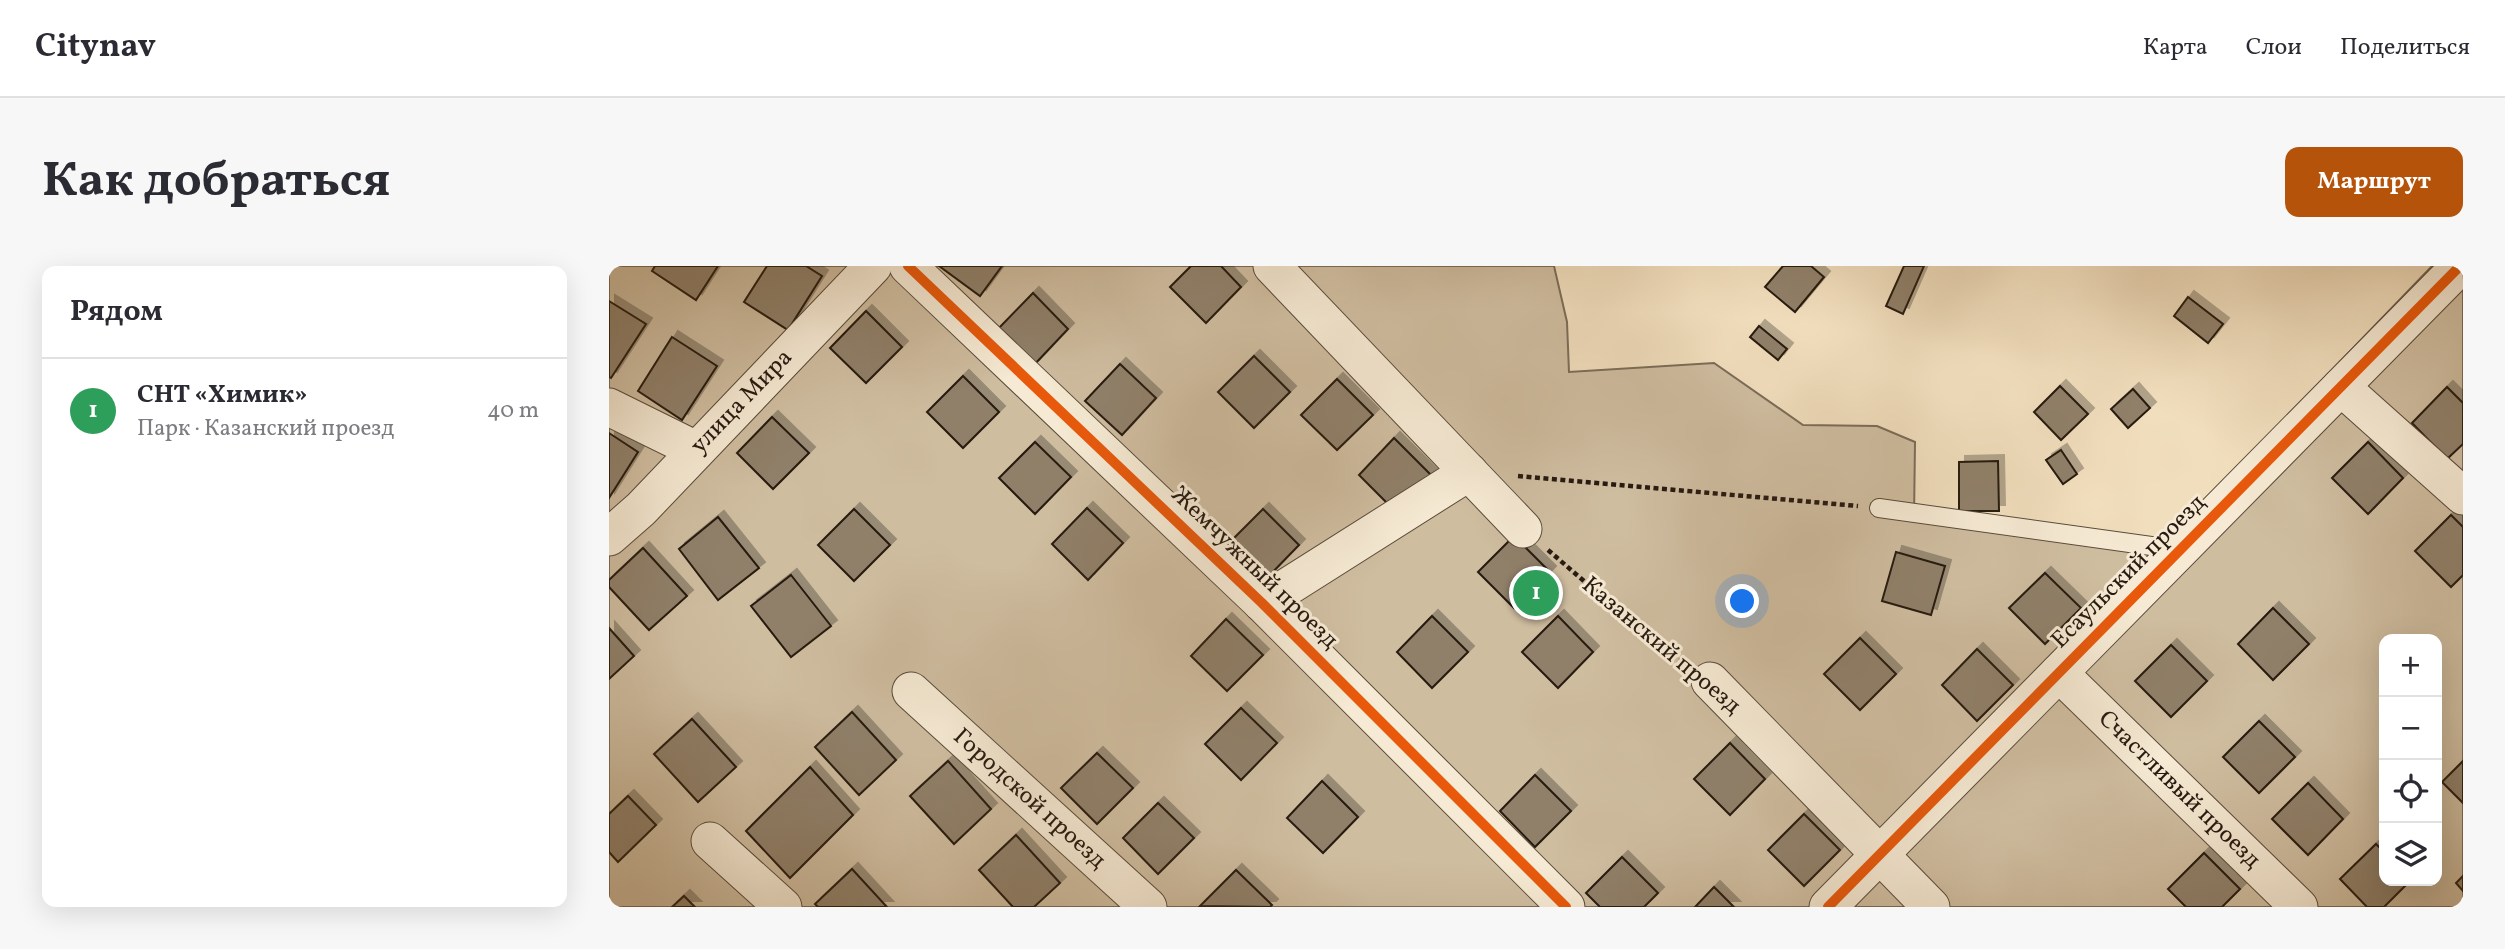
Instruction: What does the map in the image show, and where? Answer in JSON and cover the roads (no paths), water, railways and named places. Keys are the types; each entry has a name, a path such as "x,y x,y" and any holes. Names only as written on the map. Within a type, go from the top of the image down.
{"street":[{"name":"улица Мира","path":"609,537 641,509 873,266"},
{"name":"Жемчужный проезд","path":"908,266 1262,603 1566,907"},
{"path":"1272,266 1523,529"},
{"name":"Есаульский проезд","path":"1828,907 2460,266"},
{"path":"2341,387 2463,496"},
{"path":"609,407 696,450"},
{"path":"1262,603 1469,472"},
{"name":"Счастливый проезд","path":"2059,673 2299,907"},
{"name":"Казанский проезд","path":"1710,681 1931,907"},
{"name":"Городской проезд","path":"911,691 1148,907"},
{"path":"710,841 765,901"}],"lane":[{"path":"1879,508 2180,550"}],"place":[{"name":"СНТ «Химик»","path":"1536,593"}]}
